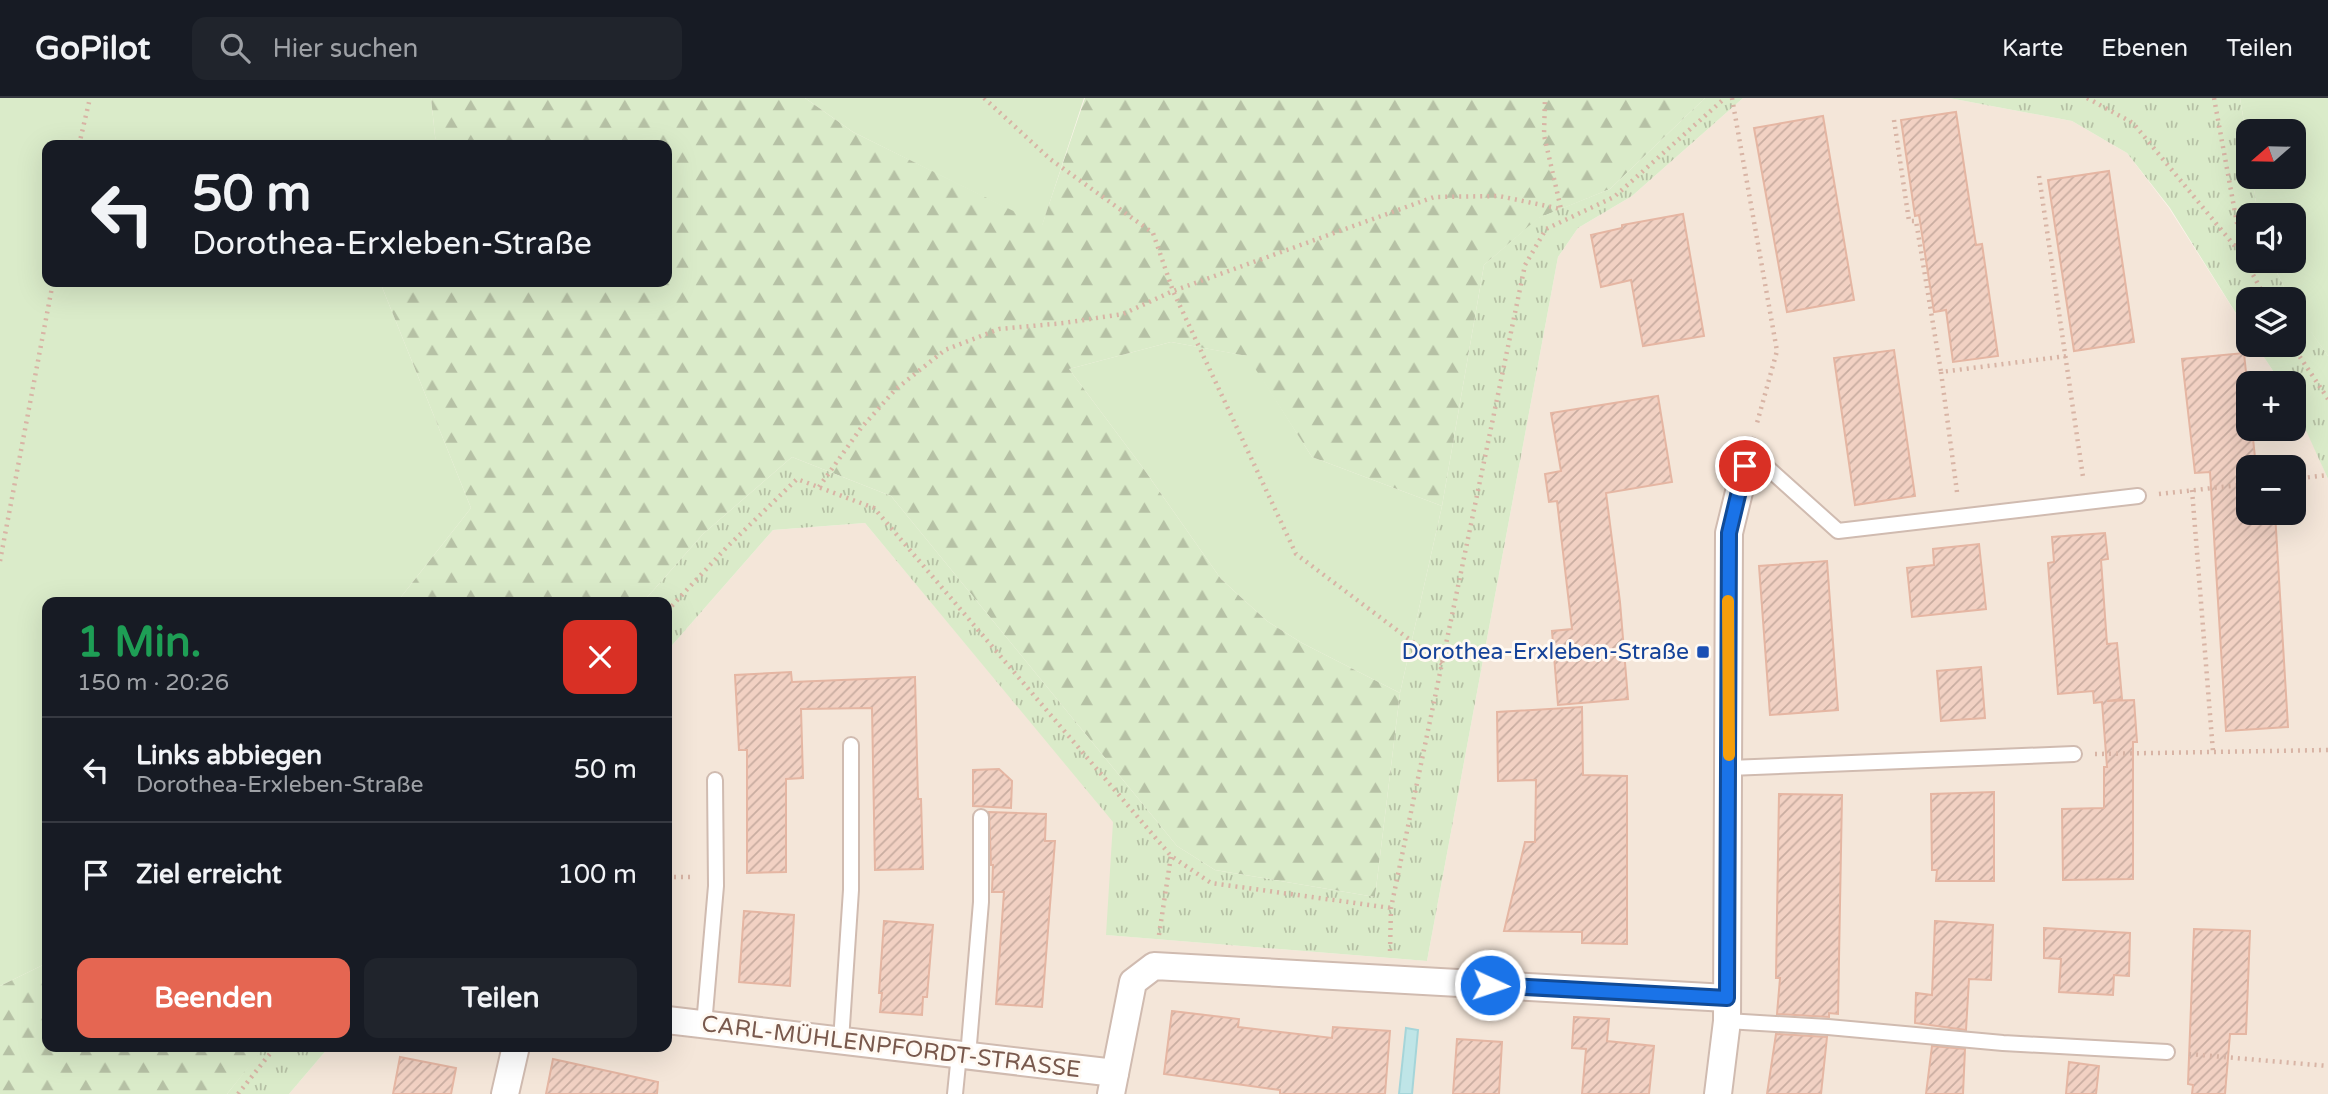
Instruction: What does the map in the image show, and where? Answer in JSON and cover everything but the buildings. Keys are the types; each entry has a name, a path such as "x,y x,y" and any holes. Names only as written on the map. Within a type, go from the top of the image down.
{"street":[{"path":"1718,1094 1727,1009 1729,533 1749,451"},
{"path":"1113,1083 1133,982 1154,966 1389,978 1727,1009"},
{"name":"CARL-MÜHLENPFORDT-STRASSE","path":"672,1021 964,1055 1113,1083"},
{"path":"505,1094 515,1052"}],"lane":[{"path":"1749,451 1838,531 2138,496"},
{"path":"841,1041 851,890 851,745"},
{"path":"1730,768 2074,754"},
{"path":"704,1025 716,886 715,780"},
{"path":"955,1094 964,1055 981,902 981,817"},
{"path":"1727,1009 1881,1031 2003,1043 2167,1052"}],"path":[{"path":"80,140 90,98"},
{"path":"984,98 1049,159 1153,233 1172,291 1296,554 1442,664"},
{"path":"819,487 861,428 897,389 945,350 999,330 1123,314 1172,291 1434,197 1499,196 1561,209 1544,135 1545,98"},
{"path":"1389,978 1391,908 1525,265 1546,229 1614,197 1725,98"},
{"path":"1732,98 1777,351 1749,451"},
{"path":"2087,98 2133,124 2236,248"},
{"path":"2214,98 2236,218"},
{"path":"1894,120 1909,221 1916,222 1961,517"},
{"path":"2039,176 2087,502"},
{"path":"0,561 52,287"},
{"path":"1941,372 2067,356"},
{"path":"2300,357 2328,399"},
{"path":"2306,478 2328,475"},
{"path":"672,606 797,479 874,508 1171,856 1211,883 1391,908"},
{"path":"2138,496 2236,485"},
{"path":"2192,490 2213,752"},
{"path":"2074,754 2328,750"},
{"path":"1154,966 1171,856"},
{"path":"238,1094 271,1052"},
{"path":"2167,1052 2328,1066"}],"shaded area":[{"path":"1743,98 1949,98 2072,121 2127,153 2169,208 2236,314 2236,357 2264,357 2273,371 2236,371 2236,441 2306,441 2306,428 2328,479 2328,1094 289,1094 325,1052 672,1052 672,645 773,530 865,523 1114,822 1107,935 1427,961 1558,257 1578,228 1632,196"}],"green space":[{"path":"0,98 431,98 435,140 42,140 42,287 382,287 471,508 401,597 42,597 42,965 0,986"},
{"path":"431,98 805,98 853,132 1042,225 1085,98 1705,98 1610,189 1539,218 1484,265 1442,506 1312,457 1247,356 1171,342 1069,369 1221,579 1267,621 1302,643 1400,693 1375,897 1215,870 1177,846 891,496 792,457 703,534 647,597 401,597 471,508 382,287 672,287 672,140 435,140"},
{"path":"805,98 1084,98 1042,226 853,132"},
{"path":"1705,98 1743,98 1632,196 1578,228 1558,257 1427,961 1106,935 1113,822 865,523 773,530 672,645 672,597 647,597 703,534 792,457 891,496 1177,846 1215,870 1375,897 1400,693 1442,506 1484,265 1538,218 1610,189"},
{"path":"1949,98 2240,98 2243,119 2236,119 2236,189 2254,189 2256,203 2236,203 2236,273 2277,273 2284,287 2236,287 2236,313 2170,208 2127,153 2072,121"},
{"path":"2240,98 2328,98 2328,356 2306,325 2306,287 2284,287 2277,273 2306,273 2306,203 2256,203 2254,189 2306,189 2306,119 2243,119"},
{"path":"2306,324 2328,356 2328,479 2306,430 2306,371 2273,371 2264,357 2306,357"},
{"path":"1171,342 1248,356 1312,457 1442,506 1400,693 1302,643 1267,621 1221,579 1069,369"},
{"path":"42,965 42,1052 261,1052 227,1094 0,1094 0,986"},
{"path":"260,1052 325,1052 289,1094 227,1094"}],"water":[{"path":"1406,1028 1418,1030 1412,1094 1399,1094"}],"slow traffic":[{"path":"1728,601 1729,755"}],"place":[{"name":"Dorothea-Erxleben-Straße","path":"1703,652"}],"route":[{"path":"1490,985 1727,998 1729,533 1745,466"}]}
